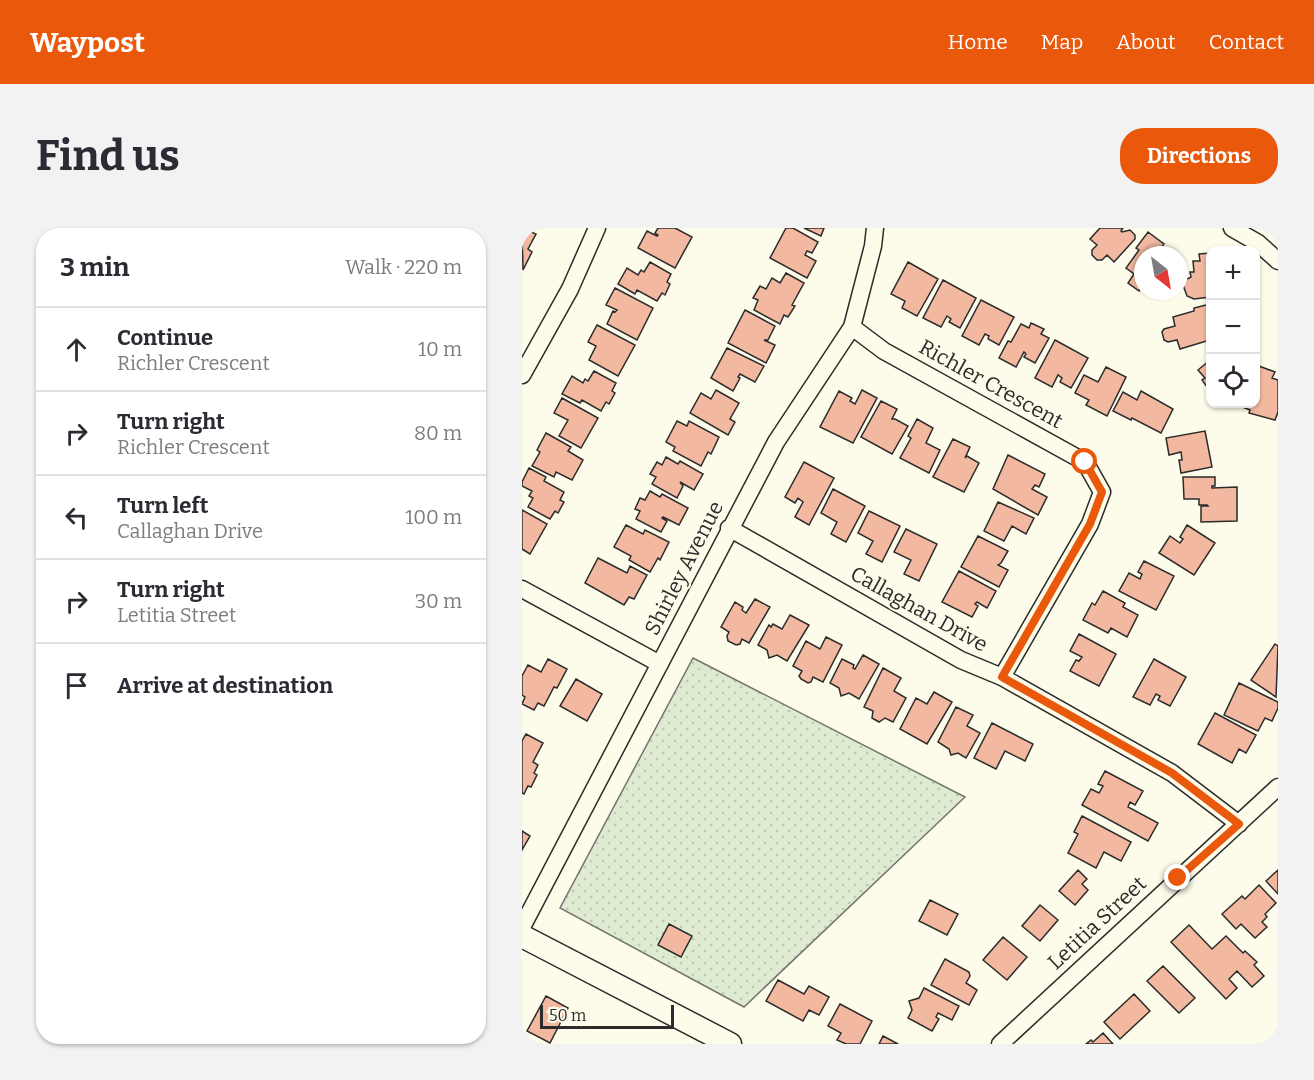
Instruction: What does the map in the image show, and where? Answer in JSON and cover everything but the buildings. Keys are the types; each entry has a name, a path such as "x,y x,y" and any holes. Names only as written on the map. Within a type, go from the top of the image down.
{"street":[{"path":"522,375 570,289 597,228"},
{"name":"Shirley Avenue","path":"522,927 776,442 852,327 873,246 875,228"},
{"path":"1232,228 1258,243 1278,261"},
{"name":"Richler Crescent","path":"852,327 885,351 1085,462 1102,492 1090,524 1002,677"},
{"name":"Callaghan Drive","path":"729,528 961,660 1002,677 1172,773 1239,824"},
{"path":"522,589 660,664"},
{"name":"Letitia Street","path":"1000,1044 1278,787"},
{"path":"522,936 730,1044"}],"green space":[{"path":"693,658 965,797 744,1007 560,908"}],"route":[{"path":"1085,462 1102,492 1090,524 1002,677 1172,773 1239,824 1178,878"}]}
